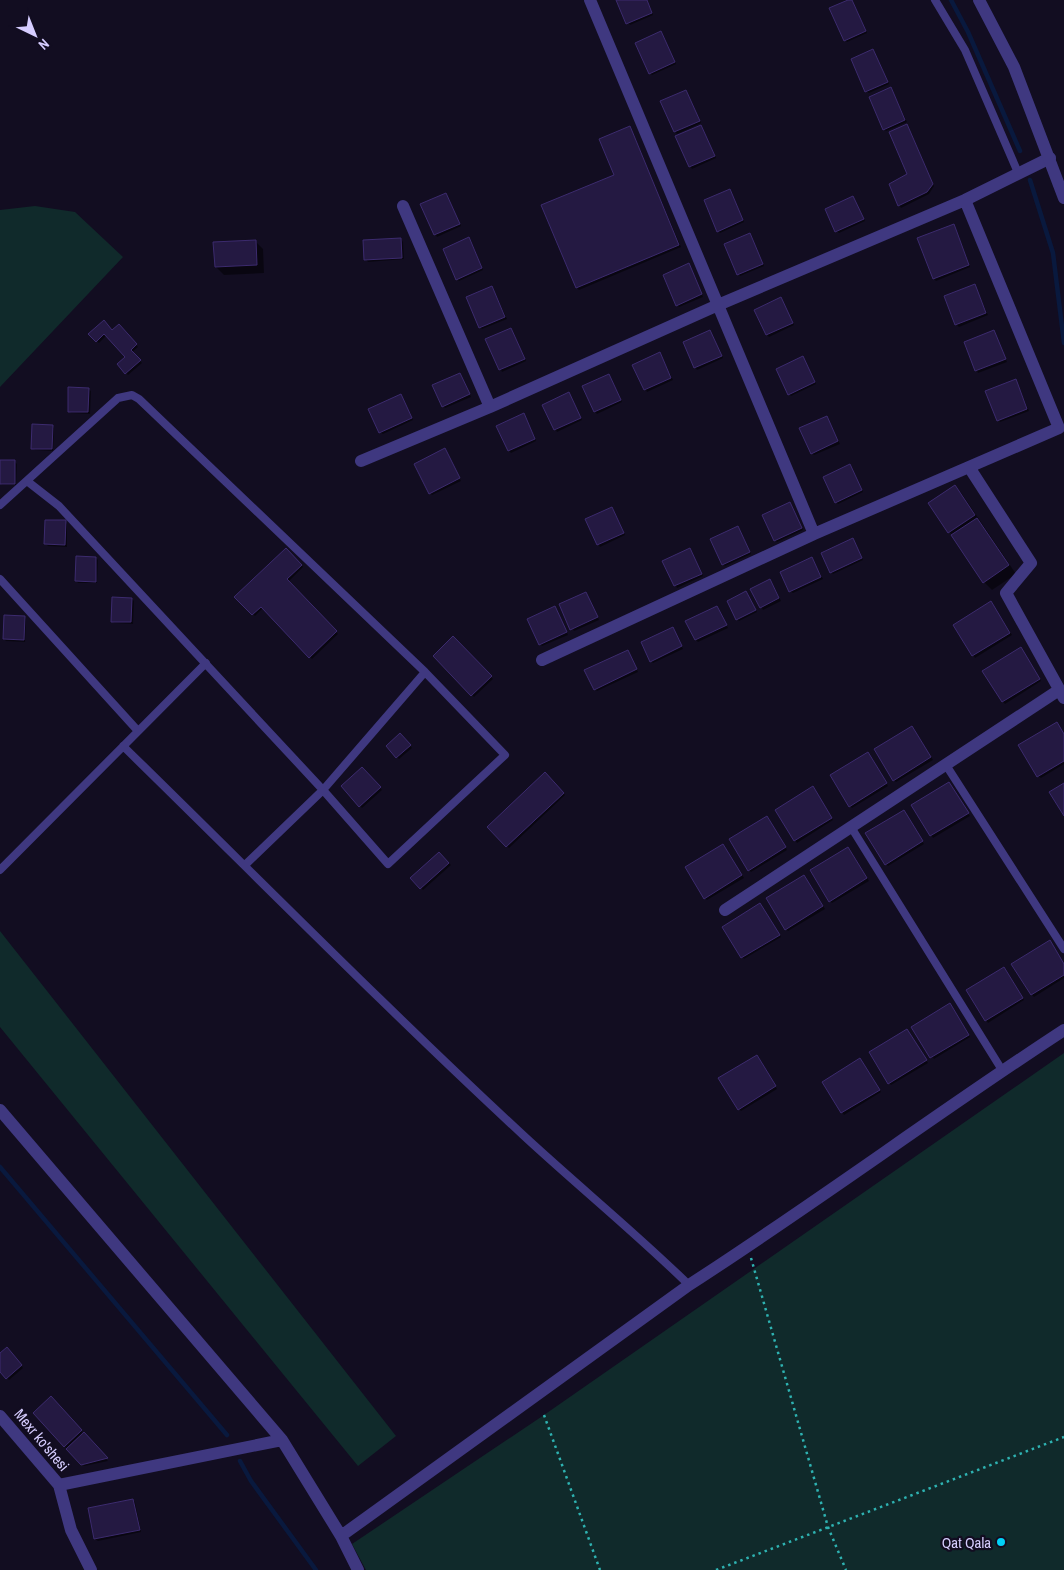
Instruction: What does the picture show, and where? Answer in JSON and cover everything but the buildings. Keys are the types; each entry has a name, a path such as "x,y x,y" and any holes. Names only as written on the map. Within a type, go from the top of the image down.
{"street":[{"path":"590,0 814,534"},
{"path":"979,0 1014,67 1064,198"},
{"path":"360,461 490,407 718,305 964,200 1050,158"},
{"path":"542,660 814,534 1059,428 964,200"},
{"path":"403,206 490,407"},
{"path":"724,910 946,765 1062,694 1006,593 1032,563 969,467"},
{"path":"341,1536 689,1285 748,1247 1002,1070 1064,1030"},
{"path":"0,1110 282,1440 341,1536 358,1570"},
{"name":"Mexr ko'shesi","path":"0,1416 59,1485 71,1530 91,1570"},
{"path":"59,1485 282,1440"}],"lane":[{"path":"935,0 965,50 1018,175"},
{"path":"0,505 118,398 132,396 139,399 425,672 505,755 388,864 323,790 59,506 27,481"},
{"path":"0,579 138,731"},
{"path":"0,870 206,663"},
{"path":"245,865 323,790 425,672"},
{"path":"123,746 524,1136 689,1285"},
{"path":"946,765 1064,949"},
{"path":"851,827 1002,1070"}],"path":[{"path":"748,1247 828,1526 846,1570"},
{"path":"544,1415 600,1570"},
{"path":"716,1570 1064,1437"}],"green space":[{"path":"35,206 75,212 123,257 0,387 0,210"},
{"path":"0,931 396,1436 358,1466 0,1027"},
{"path":"1064,1053 1064,1570 366,1570 352,1544 544,1415"}],"waterway":[{"path":"951,0 968,32 1020,151"},
{"path":"1030,180 1053,253 1064,343"},
{"path":"0,1167 227,1435"},
{"path":"240,1461 251,1481 316,1570"}],"place":[{"name":"Qat Qala","path":"1001,1542"}]}
